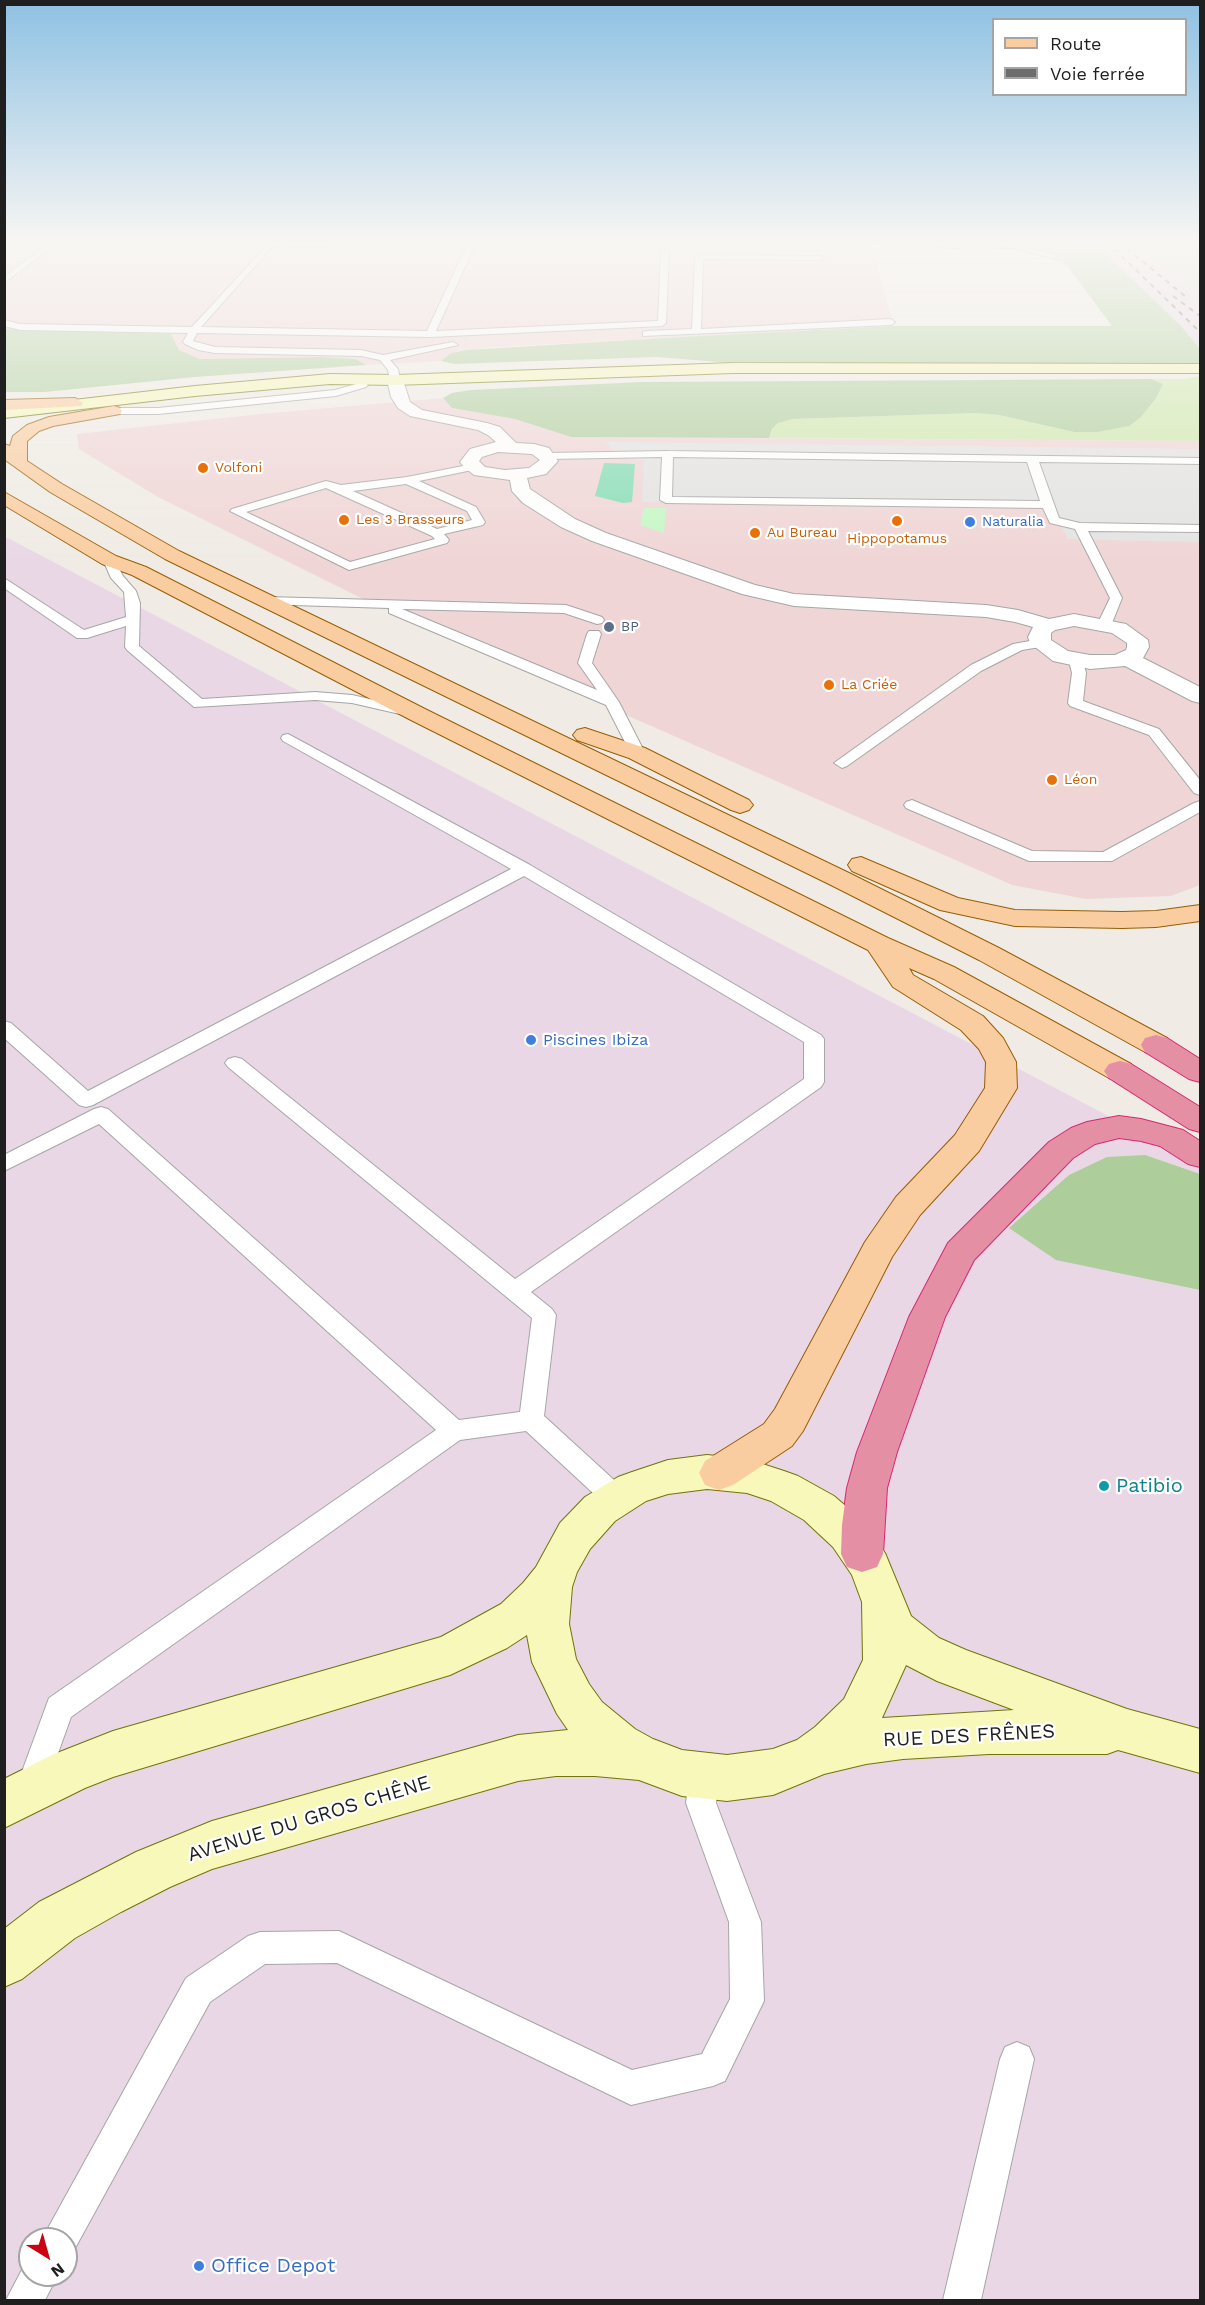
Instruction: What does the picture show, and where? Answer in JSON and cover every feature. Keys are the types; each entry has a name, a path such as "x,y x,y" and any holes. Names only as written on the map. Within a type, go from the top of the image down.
{"highway":[{"path":"1156,1046 1200,1072"},
{"path":"1120,1071 1200,1121"},
{"path":"862,1554 867,1488 877,1452 927,1317 960,1252 1061,1150 1083,1136 1098,1130 1119,1127 1141,1130 1171,1138 1200,1156"}],"main road":[{"path":"4,412 330,379 395,380 663,369 1200,369"},
{"path":"4,422 395,380"},
{"path":"4,405 82,404"},
{"path":"11,462 19,440 33,428 58,420 114,411"},
{"path":"4,449 11,462 110,521 329,632 840,879 989,954 1156,1046"},
{"path":"4,497 109,560 139,571 419,715 878,944 944,973 1120,1071"},
{"path":"329,632 369,635 577,732 636,753 881,875 950,904 1015,918 1122,920 1156,919 1200,913"},
{"path":"719,1473 778,1435 789,1420 877,1251 908,1206 967,1143 1001,1088 1001,1062 992,1045 972,1023 903,981 878,944"},
{"path":"17,1798 69,1771 112,1754 450,1655 516,1618 538,1597 554,1576 565,1551 586,1522 616,1498 632,1489 668,1477 707,1472 747,1476 766,1481 802,1497 834,1520 862,1554 878,1584 886,1614 885,1660 871,1697 847,1730 813,1756 773,1772 727,1778 682,1773 639,1757 619,1745 586,1717 554,1662 547,1624 554,1576"},
{"name":"RUE DES FRÊNES","path":"886,1614 895,1629 923,1652 997,1684 1127,1731 1200,1751"},
{"name":"RUE DES FRÊNES","path":"813,1756 866,1742 903,1737 989,1732 1127,1731"},
{"name":"AVENUE DU GROS CHÊNE","path":"4,1961 57,1920 103,1894 153,1869 212,1845 518,1758 556,1753 595,1753 639,1757"}],"street":[{"path":"395,380 399,397 404,405 416,413 481,426 494,431 511,447"},
{"path":"511,447 534,449 548,456 549,461 540,470 518,475 491,474 473,467 469,462 477,453 511,447"},
{"path":"518,475 522,491 529,499 568,523 599,537 749,590 795,600 986,611 1017,616 1045,634 1061,656 1076,661 1103,663 1126,658 1135,654 1138,647 1137,640 1124,631 1105,623 1074,620 1045,634"},
{"path":"1126,658 1200,696"}],"lane":[{"path":"212,350 349,352 382,358 421,350"},
{"path":"382,358 393,369 395,380"},
{"path":"668,454 666,500 1047,505"},
{"path":"548,456 668,454 1200,461"},
{"path":"1032,459 1054,520 1080,527 1200,529"},
{"path":"340,489 407,480 473,467"},
{"path":"407,480 472,509 479,522 436,533"},
{"path":"326,484 436,533 443,540 349,566 236,511 326,484"},
{"path":"1080,527 1116,598 1105,623"},
{"path":"109,560 117,579 130,591 133,619 132,647 200,704 315,696 352,699 419,715"},
{"path":"4,582 82,635 133,619"},
{"path":"266,601 566,609 595,627 585,663 612,702 636,753"},
{"path":"382,604 612,702"},
{"path":"842,763 976,668 1045,634"},
{"path":"1076,661 1079,673 1075,703 1154,732 1200,790"},
{"path":"288,738 524,869 814,1039 814,1082 515,1291"},
{"path":"912,806 1029,856 1106,857 1200,806"},
{"path":"4,1164 93,1107 524,869"},
{"path":"4,1027 454,1431"},
{"path":"235,1063 544,1315 531,1420"},
{"path":"17,1798 59,1708 454,1431 531,1420 598,1479 616,1498"},
{"path":"67,2227 198,1990 260,1948 339,1947 631,2088 713,2069 747,2001 745,1922 701,1803 704,1776"},
{"path":"962,2301 1017,2059"},
{"path":"25,2301 33,2287"}],"shaded area":[{"path":"179,350 470,350 457,351 441,361 366,365 356,359 323,357 200,359"},
{"path":"443,398 453,408 515,419 571,437 1200,441 1200,885 1171,896 1086,899 1012,885 363,599 158,497 79,449 77,434 260,414"},
{"path":"606,442 1200,449 1200,542 1068,539 1058,519 1046,507 642,502 644,460 620,458"},
{"path":"4,536 1177,1152 1200,1168 1200,2300 5,2300"}],"green space":[{"path":"5,350 179,350 200,359 323,357 356,359 366,365 195,377 45,392 5,392"},
{"path":"466,350 1200,350 1200,363 732,363 656,357 454,364 441,361 451,353"},
{"path":"1200,376 1200,441 769,438 772,429 778,423 793,419 976,413 999,415 1074,432 1163,384 1151,379 1185,379"},
{"path":"1151,379 1163,384 1156,398 1141,417 1129,426 1097,432 1074,432 999,415 976,413 793,419 778,423 772,429 769,438 571,437 515,419 452,408 443,398 452,393 471,390 642,382"},
{"path":"604,463 635,464 632,502 623,503 595,496"},
{"path":"644,508 666,508 664,533 640,525"},
{"path":"1145,1155 1200,1174 1200,1290 1056,1260 1009,1228 1069,1175 1107,1157"}],"place":[{"name":"Volfoni","path":"203,468"},
{"name":"Les 3 Brasseurs","path":"344,520"},
{"name":"Hippopotamus","path":"897,521"},
{"name":"Naturalia","path":"970,522"},
{"name":"Au Bureau","path":"755,533"},
{"name":"BP","path":"609,627"},
{"name":"La Criée","path":"829,685"},
{"name":"Léon","path":"1052,780"},
{"name":"Piscines Ibiza","path":"531,1040"},
{"name":"Patibio","path":"1104,1486"},
{"name":"Office Depot","path":"199,2266"}]}
